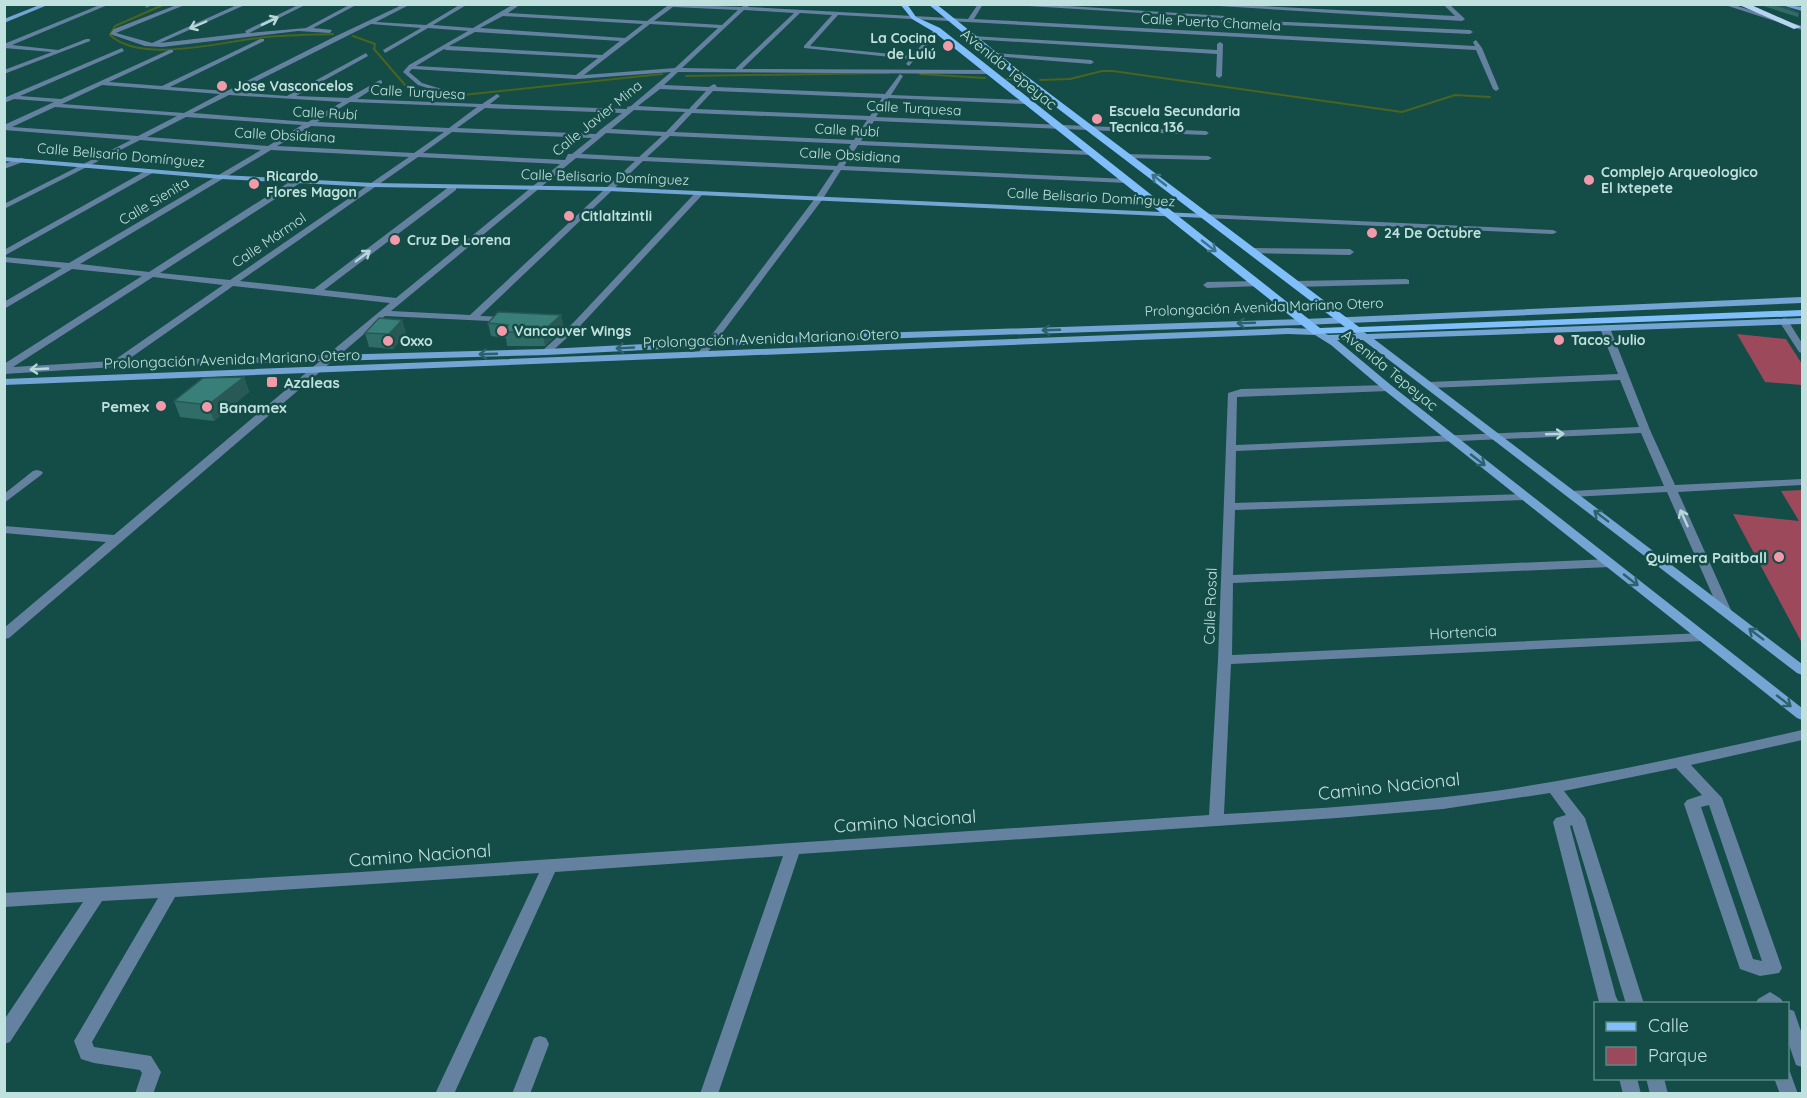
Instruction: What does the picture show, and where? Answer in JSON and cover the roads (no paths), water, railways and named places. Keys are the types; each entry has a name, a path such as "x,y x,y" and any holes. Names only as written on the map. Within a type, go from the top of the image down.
{"highway":[{"path":"1743,4 1801,26"},
{"path":"1771,4 1803,14"}],"main road":[{"name":"Avenida Tepeyac","path":"903,4 914,18 937,30 1315,330"},
{"name":"Avenida Tepeyac","path":"931,4 953,19 972,38 1353,327"},
{"name":"Prolongación Avenida Mariano Otero","path":"1315,330 1803,306"},
{"name":"Prolongación Avenida Mariano Otero","path":"1353,327 1803,313"}],"street":[{"path":"4,21 48,4"},
{"path":"4,46 108,4"},
{"path":"185,4 113,32 116,36 151,45 175,45 306,29 330,31"},
{"path":"151,45 245,4"},
{"path":"235,37 305,4"},
{"path":"306,29 356,4"},
{"path":"4,207 336,38 409,4"},
{"path":"385,51 466,4"},
{"path":"446,92 420,84 406,72 410,67 519,4"},
{"name":"Calle Puerto Chamela","path":"656,4 1479,48"},
{"path":"970,21 981,4"},
{"path":"997,4 1085,7 1222,18 1470,32"},
{"path":"1445,4 1461,18 1470,32 1496,89"},
{"path":"1724,4 1801,26"},
{"path":"1783,4 1803,9"},
{"path":"577,77 672,5"},
{"path":"1220,76 1222,5 1461,18"},
{"name":"Calle Javier Mina","path":"4,635 382,313 598,133 658,87 745,7"},
{"path":"1077,27 1085,7"},
{"path":"736,71 798,12"},
{"path":"836,14 806,46 913,58"},
{"path":"503,15 722,27"},
{"path":"371,23 627,39"},
{"path":"995,55 1090,63 1101,28"},
{"path":"701,355 819,198 887,95 913,58 937,30"},
{"path":"972,38 1220,52"},
{"path":"4,72 88,40"},
{"path":"163,88 262,40"},
{"path":"4,46 60,51"},
{"path":"446,48 603,57"},
{"path":"7,98 123,50"},
{"path":"4,128 171,51"},
{"path":"288,98 366,55"},
{"path":"410,67 577,77 674,70 989,72"},
{"path":"472,318 668,134 721,79"},
{"name":"Calle Sienita","path":"4,306 380,82"},
{"name":"Calle Turquesa","path":"102,83 348,101 481,107 691,111 1206,133"},
{"path":"658,87 1025,102 1051,98"},
{"name":"Calle Mármol","path":"115,364 497,96"},
{"name":"Calle Rubí","path":"7,98 310,124 451,130 668,134 1091,153"},
{"name":"Calle Obsidiana","path":"4,128 269,148 564,162"},
{"name":"Calle Obsidiana","path":"571,156 1127,181"},
{"path":"1128,156 1208,158"},
{"name":"Calle Belisario Domínguez","path":"4,159 221,177 373,185 608,189 1206,216"},
{"path":"4,167 20,160"},
{"path":"4,254 152,171"},
{"path":"4,370 297,181"},
{"path":"316,292 453,188"},
{"path":"546,352 577,324 700,193"},
{"path":"1206,216 1553,232"},
{"path":"1252,251 1350,252"},
{"path":"4,259 398,301"},
{"path":"1295,284 1406,282"},
{"path":"1207,285 1257,284"},
{"path":"4,293 25,294"},
{"name":"Prolongación Avenida Mariano Otero","path":"4,382 1315,330 1803,300"},
{"path":"382,313 519,321"},
{"path":"1784,321 1803,350"},
{"name":"Prolongación Avenida Mariano Otero","path":"1353,327 1605,328 1803,321"},
{"path":"565,323 577,324"},
{"name":"Avenida Tepeyac","path":"1353,327 1803,670"},
{"path":"1605,328 1645,430 1725,610"},
{"name":"Prolongación Avenida Mariano Otero","path":"331,358 546,352 857,336 1315,330"},
{"name":"Avenida Tepeyac","path":"1315,330 1803,715"},
{"path":"4,370 115,364 331,358"},
{"path":"57,380 71,367"},
{"path":"1429,385 1623,377"},
{"name":"Calle Rosal","path":"1216,820 1225,660 1233,393 1388,388"},
{"path":"1231,448 1645,430"},
{"path":"4,500 37,474"},
{"path":"1571,494 1803,482"},
{"path":"1229,507 1525,497"},
{"path":"4,529 117,539"},
{"path":"1227,579 1610,563"},
{"name":"Hortencia","path":"1225,660 1703,637"},
{"name":"Camino Nacional","path":"4,900 97,896 1395,808 1553,787 1680,763 1803,735"},
{"path":"1680,763 1714,798 1773,968 1760,969 1746,964 1692,804 1714,798"},
{"path":"1553,787 1577,818 1634,1002"},
{"path":"1577,818 1561,822 1608,1002"},
{"path":"709,1094 793,849"},
{"path":"444,1094 550,866"},
{"path":"1716,876 1742,880"},
{"path":"144,1094 152,1072 145,1062 94,1056 87,1053 83,1041 170,891"},
{"path":"4,1036 97,896"},
{"path":"1585,913 1608,916"},
{"path":"1789,1020 1803,1059"},
{"path":"521,1094 540,1044"}],"waterway":[{"path":"165,4 115,26 110,35 124,44 160,50 268,37 333,34"},
{"path":"353,36 375,44 374,49 405,85 435,98 662,74"},
{"path":"1040,80 1070,79 1102,71 1113,71 1402,112 1455,95 1490,97"},
{"path":"686,76 889,73"},
{"path":"920,74 985,78"},
{"path":"1007,79 1020,80"}],"place":[{"name":"La Cocina de Lulú","path":"948,46"},
{"name":"Jose Vasconcelos","path":"222,86"},
{"name":"Escuela Secundaria Tecnica 136","path":"1097,119"},
{"name":"Complejo Arqueologico El Ixtepete","path":"1589,180"},
{"name":"Ricardo Flores Magon","path":"254,184"},
{"name":"Citlaltzintli","path":"569,216"},
{"name":"24 De Octubre","path":"1372,233"},
{"name":"Cruz De Lorena","path":"395,240"},
{"name":"Vancouver Wings","path":"502,331"},
{"name":"Tacos Julio","path":"1559,340"},
{"name":"Oxxo","path":"388,341"},
{"name":"Azaleas","path":"272,382"},
{"name":"Pemex","path":"161,406"},
{"name":"Banamex","path":"207,407"},
{"name":"Quimera Paitball","path":"1779,557"}]}
